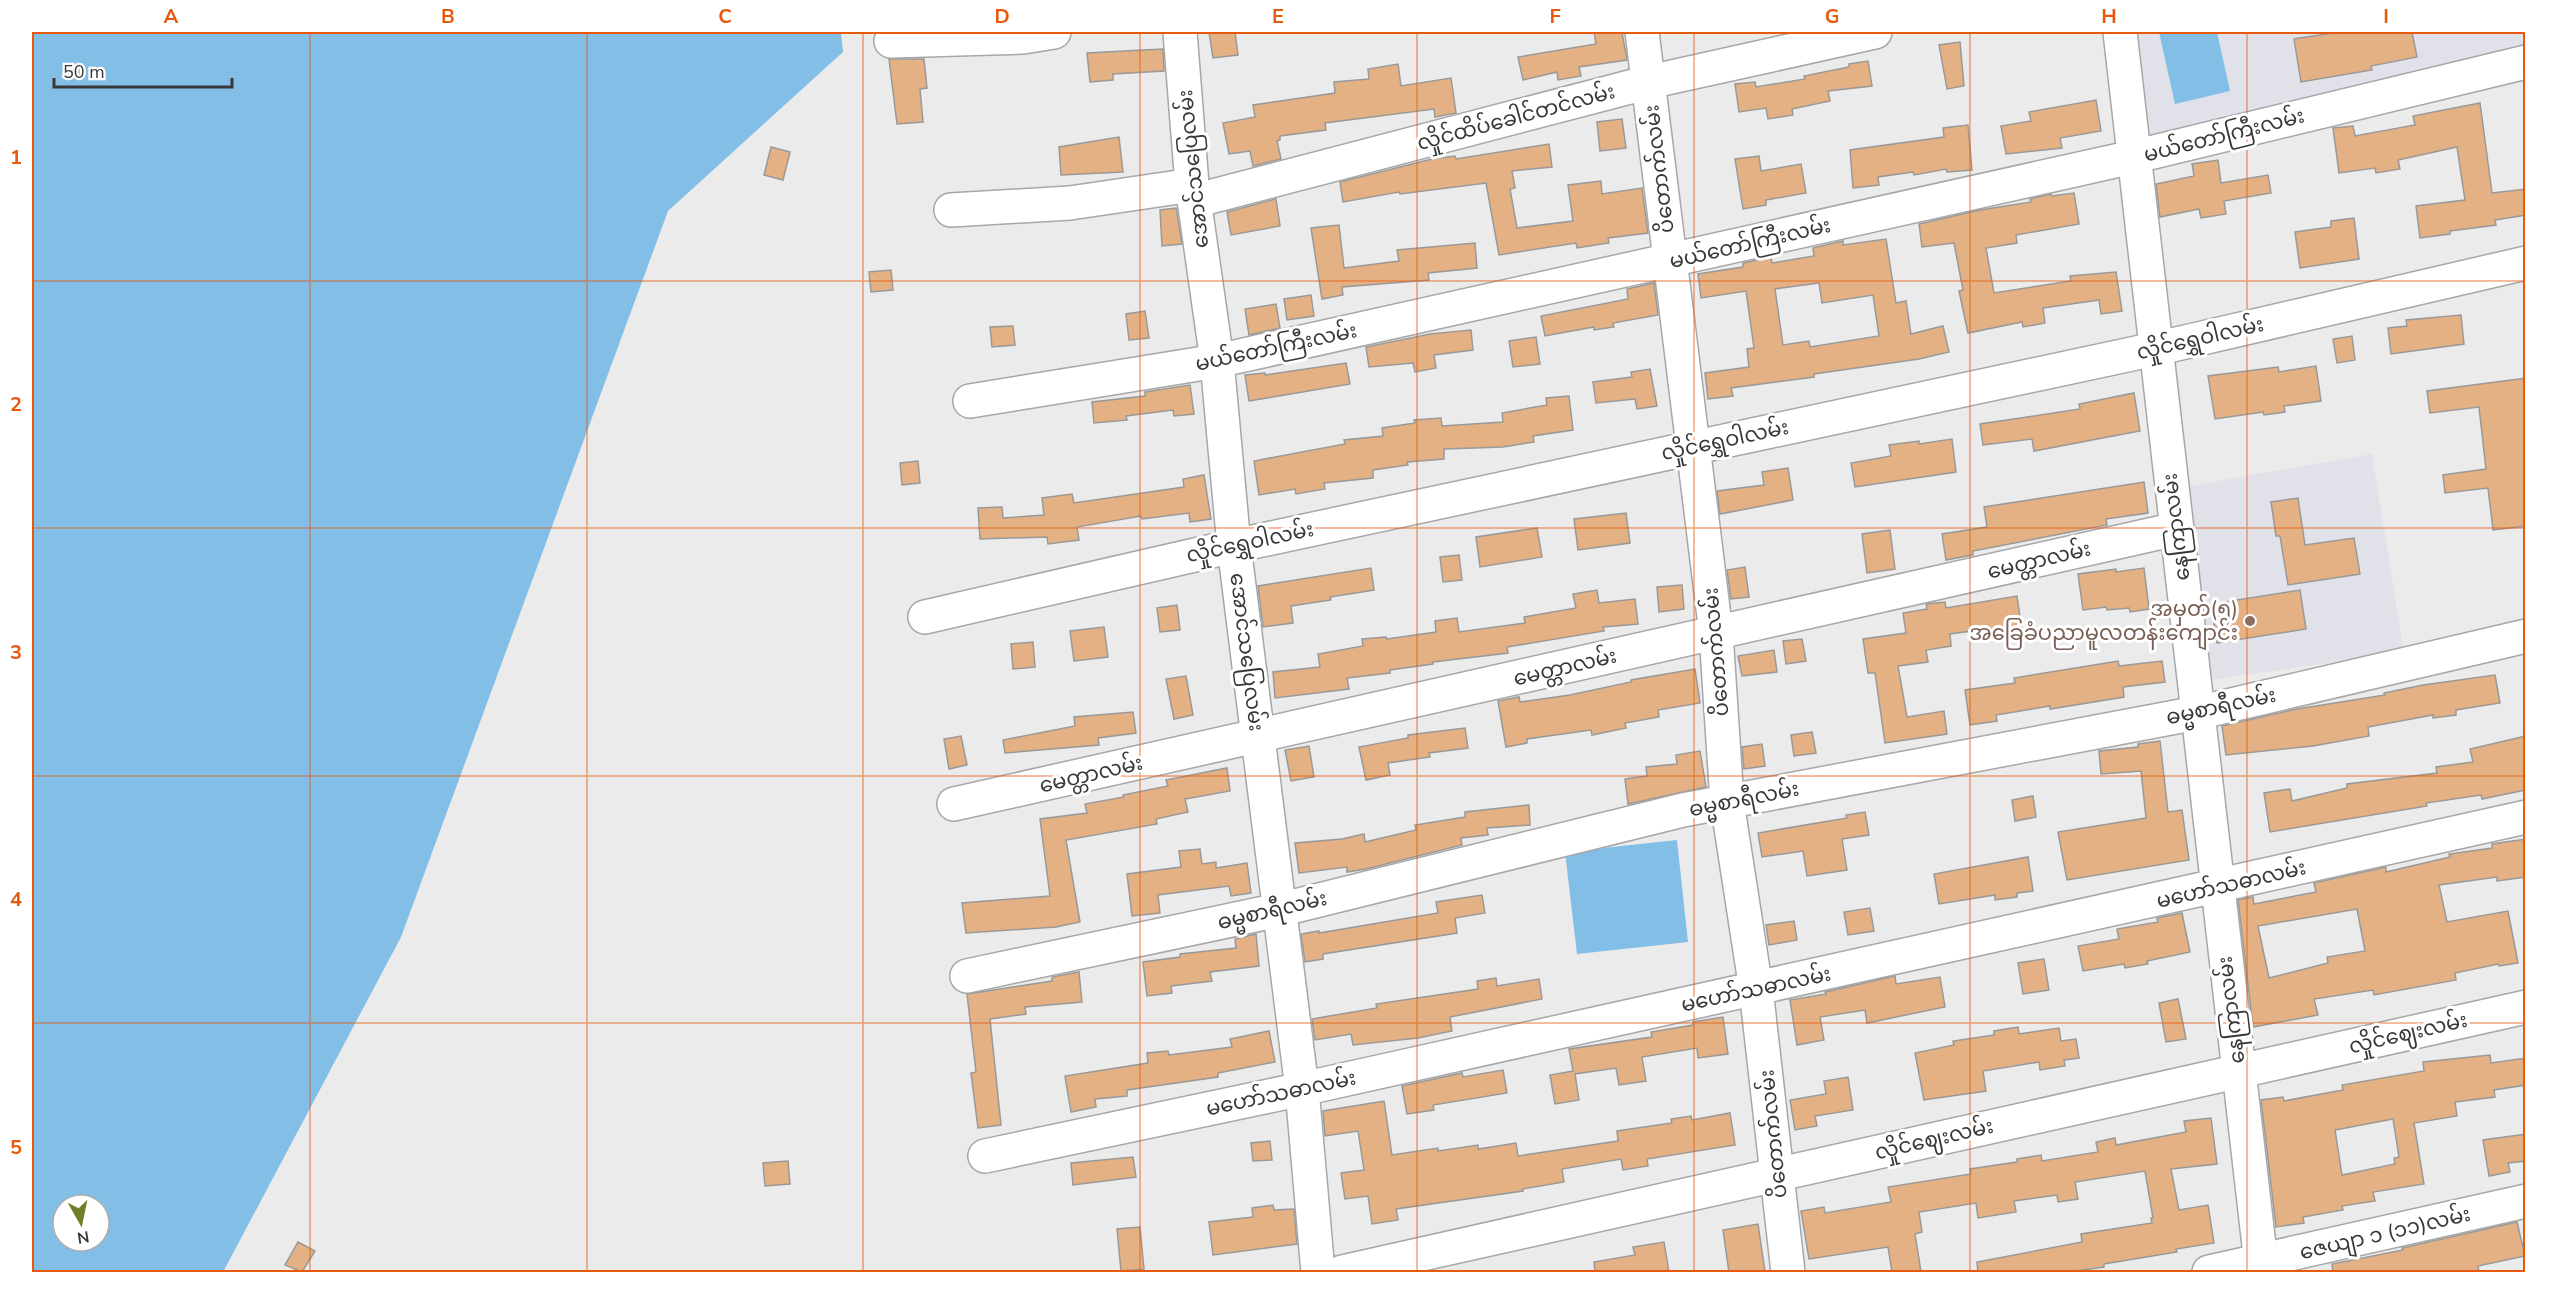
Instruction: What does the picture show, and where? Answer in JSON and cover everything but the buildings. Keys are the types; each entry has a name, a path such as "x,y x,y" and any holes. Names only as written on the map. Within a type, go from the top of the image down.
{"street":[{"path":"891,41 1023,37 1054,32"},
{"name":"အောင်သပြေလမ်း","path":"1180,32 1193,193 1217,361 1234,546 1302,1089 1318,1272"},
{"name":"ပိတောက်လမ်း","path":"1642,32 1716,633 1727,802 1756,989 1788,1272"},
{"name":"လှိုင်ထိပ်ခေါင်တင်လမ်း","path":"951,210 1193,193 1649,82 1875,32"},
{"name":"နေကြာလမ်း","path":"2120,32 2261,1267"},
{"name":"မယ်တော်ကြီးလမ်း","path":"970,401 1217,361 2133,157 2526,63"},
{"name":"လှိုင်ရွှေဝါလမ်း","path":"925,616 1234,546 2155,349 2526,263"},
{"name":"မေတ္တာလမ်း","path":"954,804 2176,529"},
{"name":"ဓမ္မစာရီလမ်း","path":"967,976 1279,910 1683,810 2197,713 2526,636"},
{"name":"မဟော်သဓာလမ်း","path":"985,1156 1302,1089 2526,817"},
{"name":"လှိုင်ဈေးလမ်း","path":"1342,1272 2526,1007"},
{"name":"ဇေယျာ ၁ (၁၁)လမ်း","path":"2209,1272 2261,1267 2526,1200"}],"shaded area":[{"path":"2130,32 2525,32 2525,55 2147,147"},
{"path":"2372,454 2404,652 2209,680 2183,487"}],"water":[{"path":"32,32 841,32 843,52 668,211 401,937 223,1272 32,1272"},
{"path":"2159,32 2217,32 2230,91 2175,104"},
{"path":"1677,840 1688,942 1577,954 1565,852"}],"place":[{"name":"အမှတ်(၅) အခြေခံပညာမူလတန်းကျောင်း","path":"2250,621"}]}
